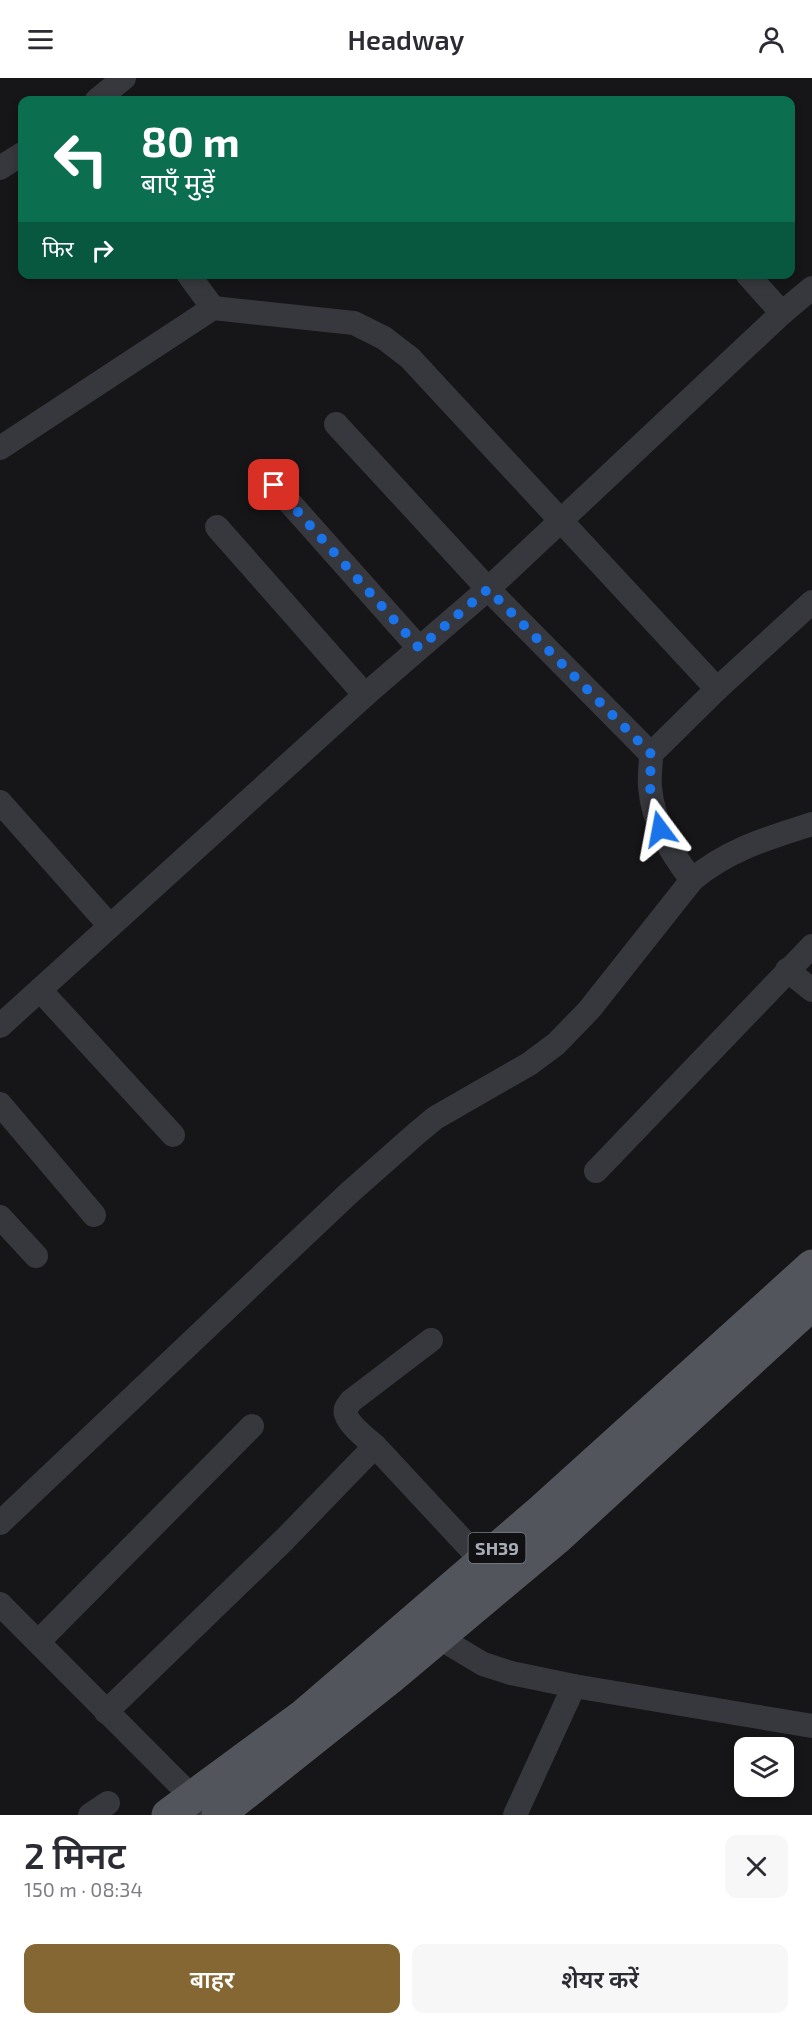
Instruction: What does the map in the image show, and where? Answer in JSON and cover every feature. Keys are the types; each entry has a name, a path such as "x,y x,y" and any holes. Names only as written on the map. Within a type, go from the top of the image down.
{"main road":[{"name":"SH39","path":"197,1810 304,1715 558,1537 718,1371 812,1266"},
{"name":"SH39","path":"426,1628 482,1561 542,1510 718,1371 812,1304"}],"street":[{"path":"102,96 124,78"},
{"path":"0,168 18,157"},
{"path":"192,279 213,308"},
{"path":"751,279 782,313"},
{"path":"0,1026 365,695 488,589 782,313 812,288"},
{"path":"0,448 213,308 354,323 384,338 410,358 717,689"},
{"path":"336,424 488,589 651,754"},
{"path":"274,485 419,648"},
{"path":"217,527 365,695"},
{"path":"692,880 672,854 660,829 650,788 651,754 717,689 812,602"},
{"path":"0,802 110,926"},
{"path":"0,1523 349,1193 417,1133 435,1118 530,1064 556,1044 589,1010 692,880 732,852 755,842 812,824"},
{"path":"596,1172 812,946"},
{"path":"787,970 812,990"},
{"path":"40,990 173,1135"},
{"path":"0,1104 94,1215"},
{"path":"0,1217 36,1256"},
{"path":"431,1340 351,1401 346,1408 346,1416 482,1561"},
{"path":"38,1642 252,1426"},
{"path":"106,1712 285,1539 375,1446"},
{"path":"0,1604 106,1712 197,1810"},
{"path":"426,1628 483,1664 511,1674 812,1726"},
{"path":"515,1815 574,1686"}],"route":[{"path":"274,485 419,648 488,589 651,754 650,788 660,829"}]}
